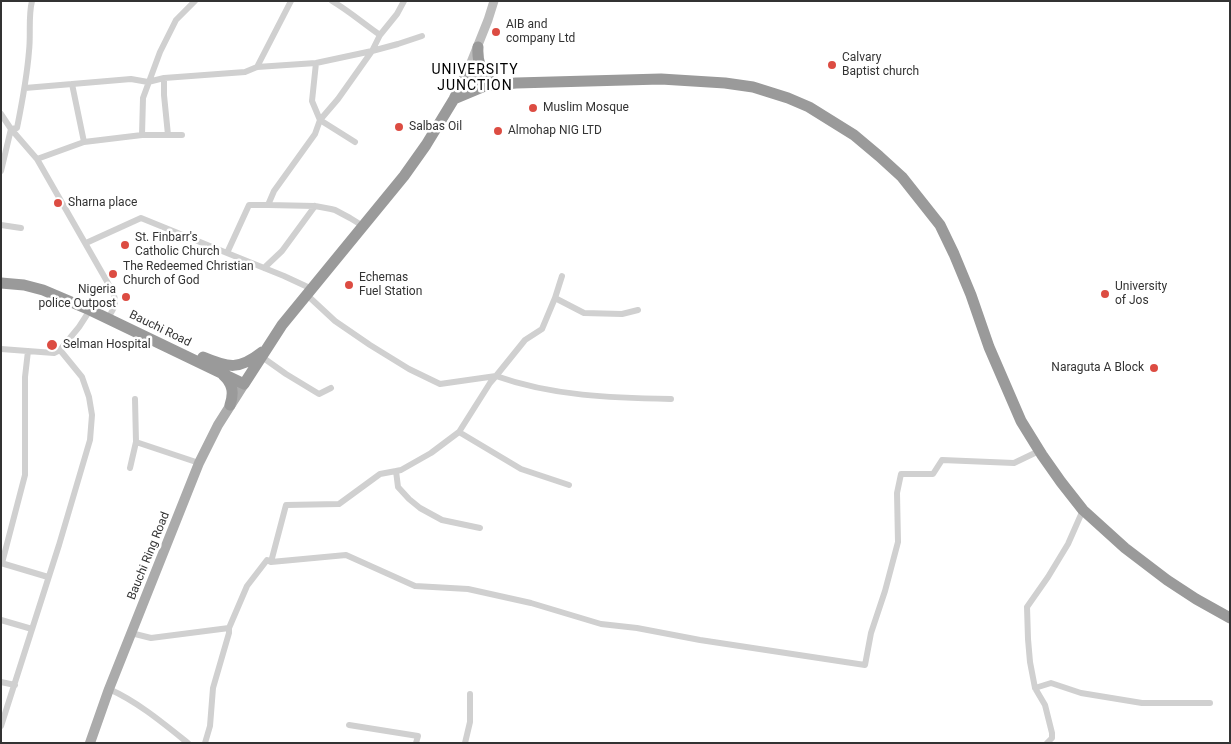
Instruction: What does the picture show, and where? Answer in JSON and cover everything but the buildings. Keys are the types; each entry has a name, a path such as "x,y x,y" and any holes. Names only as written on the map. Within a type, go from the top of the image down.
{"highway":[{"path":"478,47 478,63 491,84"},
{"path":"244,384 282,325 404,176 426,145 454,99 464,78 491,84 661,79 725,83 753,87 809,107 854,135 902,177 940,226 972,295 989,347 1021,421 1039,451 1083,510 1126,548 1196,599 1230,618"},
{"path":"454,99 491,84"},
{"name":"Bauchi Road","path":"1,275 41,282 111,313 191,352 224,365 240,365 269,347"},
{"name":"Bauchi Road","path":"1,283 24,285 43,290 90,310 244,384"},
{"path":"222,374 228,378 232,386 230,405"}],"main road":[{"path":"464,78 478,47 494,1"},
{"name":"Bauchi Ring Road","path":"90,743 109,689 199,463 218,425 244,384"}],"street":[{"path":"11,128 17,128 25,88 32,1"},
{"path":"142,135 144,98 148,82 176,20 194,1"},
{"path":"257,67 291,1"},
{"path":"332,1 380,34"},
{"path":"268,205 274,191 315,134 320,120 338,99 372,51 380,34 397,14 404,1"},
{"path":"25,88 131,79 148,82 164,78 245,72 257,67 316,63 372,51 422,36"},
{"path":"316,63 312,101 320,120 355,142"},
{"path":"164,78 168,135"},
{"path":"72,84 84,142"},
{"path":"1,114 37,159 86,243 115,297 115,306 111,313"},
{"path":"1,171 11,128"},
{"path":"37,159 84,142 142,135 182,135"},
{"path":"227,254 249,205 315,206 335,210 363,226"},
{"path":"264,268 282,251 315,206"},
{"path":"86,243 141,218 264,268 309,292 335,321 409,369 440,384 496,376 513,382 578,395 671,399"},
{"path":"1,225 21,228"},
{"path":"271,562 286,505 339,504 380,474 401,470 431,453 459,432 496,376 525,340 542,329 562,276"},
{"path":"555,298 584,314 622,314 638,310"},
{"path":"1,349 54,354 60,350 79,327 90,310"},
{"path":"1,726 90,440 92,415 89,397 82,377 60,350"},
{"path":"28,351 25,377 25,475 2,563 48,577"},
{"path":"262,358 319,394 330,388"},
{"path":"130,468 136,442 134,399"},
{"path":"459,432 520,469 568,485"},
{"path":"136,442 199,463"},
{"path":"205,743 210,726 213,688 229,628 247,586 267,560 271,562 346,555 414,586 468,589 531,603 601,624 637,628 700,640 865,665 871,633 898,542 897,493 901,474 933,474 942,460 1014,463 1039,451"},
{"path":"396,471 398,487 420,508 442,520 480,528"},
{"path":"1047,743 1052,738 1052,733 1045,705 1036,688 1030,662 1027,607 1068,544 1083,510"},
{"path":"1,620 32,629"},
{"path":"131,633 151,638 229,628"},
{"path":"1,682 15,685"},
{"path":"1036,688 1052,683 1080,692 1142,703 1210,703"},
{"path":"109,689 124,696 188,743"},
{"path":"465,743 470,722 470,694"},
{"path":"349,725 418,736 416,743"}],"place":[{"name":"AIB and company Ltd","path":"496,32"},
{"name":"Calvary Baptist church","path":"832,65"},
{"name":"Muslim Mosque","path":"533,108"},
{"name":"Salbas Oil","path":"399,127"},
{"name":"Almohap NIG LTD","path":"498,131"},
{"name":"Sharna place","path":"58,203"},
{"name":"St. Finbarr's Catholic Church","path":"125,245"},
{"name":"The Redeemed Christian Church of God","path":"113,274"},
{"name":"Echemas Fuel Station","path":"349,285"},
{"name":"University of Jos","path":"1105,294"},
{"name":"Nigeria police Outpost","path":"126,297"},
{"name":"Selman Hospital","path":"52,345"},
{"name":"Naraguta A Block","path":"1154,368"}],"district":[{"name":"UNIVERSITY JUNCTION","path":"475,78"}]}
